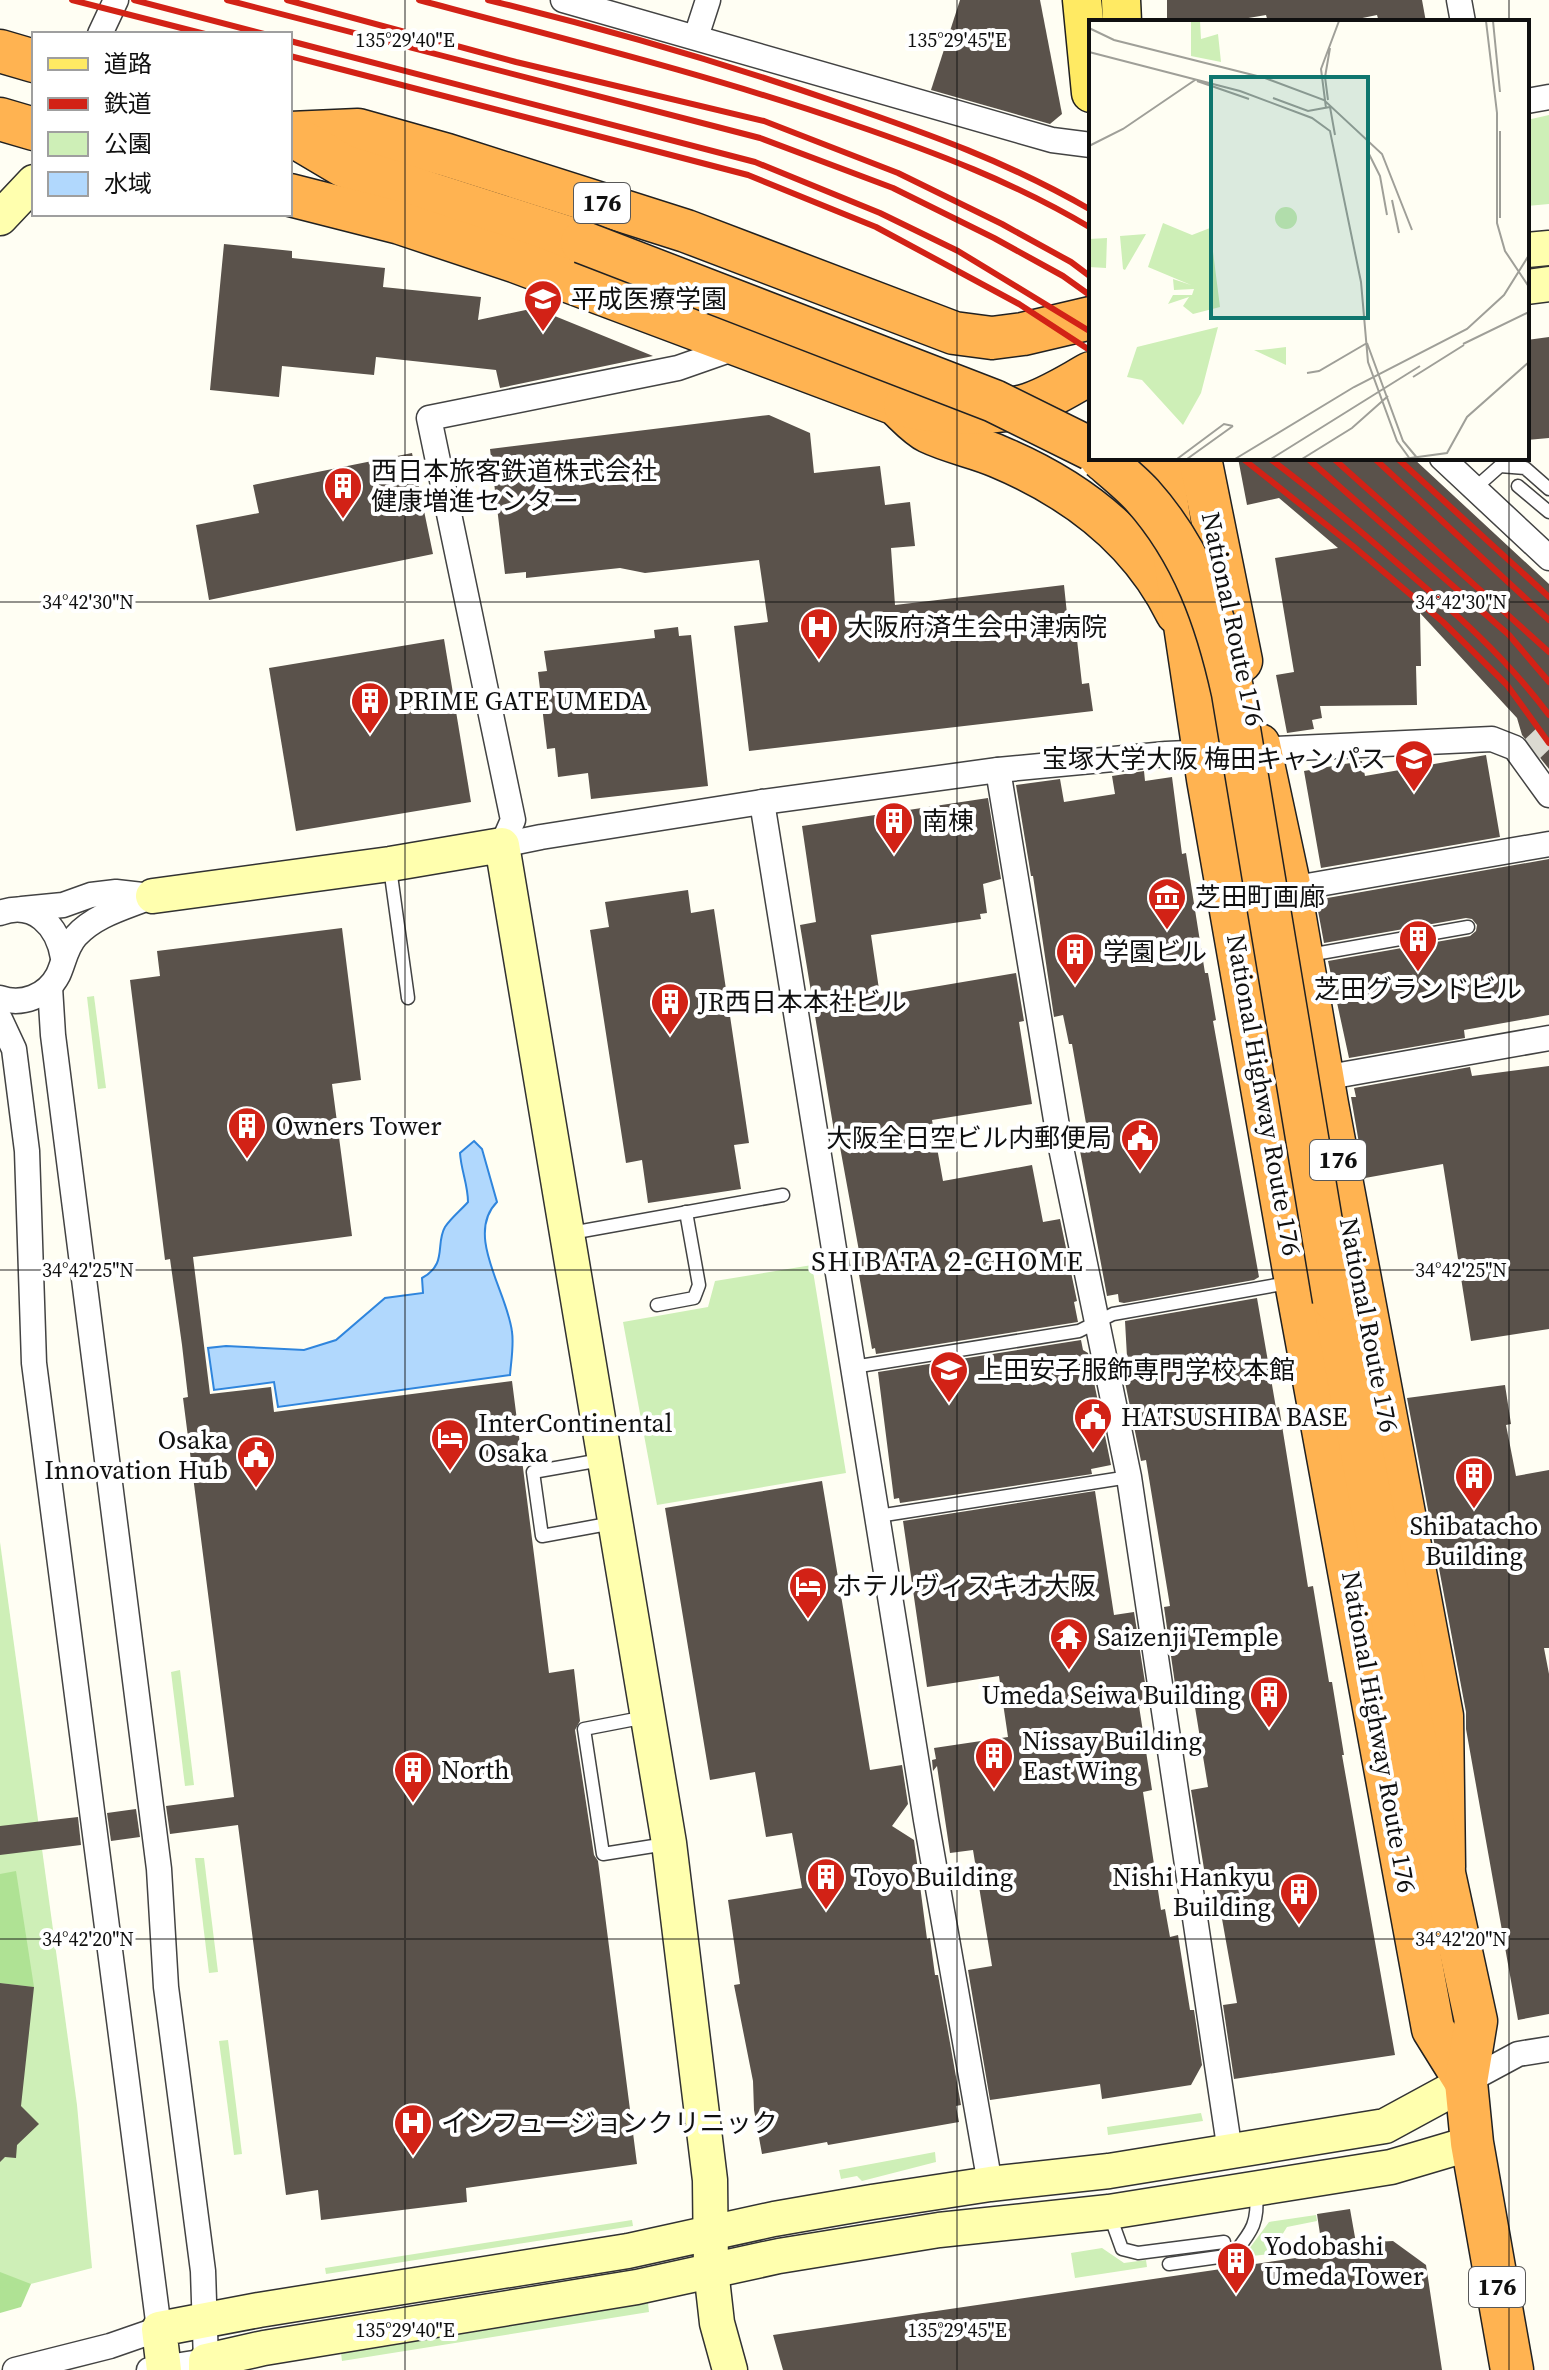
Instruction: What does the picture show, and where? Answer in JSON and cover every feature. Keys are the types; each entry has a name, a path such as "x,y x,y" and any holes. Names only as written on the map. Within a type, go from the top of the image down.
{"highway":[{"path":"0,51 32,60"},
{"path":"0,119 32,128"},
{"name":"176","path":"292,134 358,130 447,155 686,231 954,333 992,338 1089,318"},
{"name":"176","path":"292,135 344,166 582,242 994,401 1089,448"},
{"name":"National Highway Route 176","path":"292,196 400,223 517,262 896,404 927,431 1012,463 1065,489 1106,520 1143,559 1175,608 1188,635 1205,752 1296,1282 1433,2029 1466,2082"},
{"name":"176","path":"896,404 955,412 1021,407 1050,396 1089,374"},
{"name":"National Highway Route 176","path":"1103,460 1140,494 1168,527 1191,565 1213,614 1233,693 1334,1300 1411,1721 1476,2021 1466,2082 1472,2143 1512,2370"},
{"name":"National Route 176","path":"1160,460 1188,635"},
{"name":"National Route 176","path":"1200,460 1271,750 1290,889 1323,1078 1442,1716 1444,1867"}],"main road":[{"path":"1082,0 1089,72"},
{"path":"1121,0 1122,20"}],"street":[{"path":"101,32 116,0"},
{"path":"563,0 1052,140 1089,145"},
{"path":"696,37 708,0"},
{"path":"1459,0 1463,20"},
{"path":"1529,101 1549,97"},
{"path":"0,218 32,184"},
{"path":"1529,250 1549,248"},
{"path":"1529,287 1549,284"},
{"path":"730,2370 717,2323 711,2270 710,2180 669,1843 502,845 513,820 429,418 678,368 741,346"},
{"path":"1444,460 1549,558"},
{"path":"7,911 63,905 91,895 116,892 153,896 390,864 762,802 998,770 1205,752 1492,739 1526,755 1549,795"},
{"path":"998,770 1059,1138 1129,1477 1230,2152"},
{"path":"762,802 926,1820 990,2184"},
{"path":"1290,889 1549,844"},
{"path":"0,998 21,1001 36,997 50,987 59,974 63,958 75,937 96,919 153,896"},
{"path":"7,911 38,915 52,926 60,941 63,958"},
{"path":"50,987 53,1035 159,1869 166,1987 203,2271 206,2365"},
{"path":"0,1019 14,1049 27,1151 34,1363 159,2329 159,2369 206,2365 264,2348 637,2287 779,2256 939,2230 1109,2212 1391,2167 1472,2143"},
{"path":"1323,1078 1549,1038"},
{"path":"15,2370 110,2346 159,2329 205,2320 628,2251 774,2219 990,2184 1109,2171 1385,2126 1518,2054 1549,2049"}],"lane":[{"path":"1474,489 1500,466 1525,468 1549,489"},
{"path":"1518,486 1549,512"},
{"path":"390,864 408,998"},
{"path":"1302,956 1468,927"},
{"path":"568,1234 783,1195"},
{"path":"657,1305 694,1298 699,1285 686,1212"},
{"path":"853,1367 1079,1331 1113,1314 1296,1282"},
{"path":"606,1459 533,1472 542,1536 617,1523"},
{"path":"878,1516 1129,1477"},
{"path":"649,1717 584,1729 603,1854 669,1843"},
{"path":"1169,2264 1233,2255 1254,2228 1258,2212 1256,2189"},
{"path":"1109,2212 1122,2249 1138,2253 1224,2242"}],"green space":[{"path":"1549,115 1549,204 1529,206 1529,120"},
{"path":"94,996 106,1088 98,1089 87,997"},
{"path":"812,1265 846,1473 657,1505 623,1322 708,1307 715,1281"},
{"path":"0,1542 77,2105 92,2268 0,2292"},
{"path":"180,1670 194,1785 185,1786 171,1672"},
{"path":"195,1858 204,1858 218,1972 209,1973"},
{"path":"16,1871 34,1987 0,1983 0,1874"},
{"path":"228,2040 242,2154 234,2155 219,2041"},
{"path":"1201,2113 1203,2121 1108,2135 1107,2127"},
{"path":"935,2152 936,2162 862,2181 857,2176 841,2179 839,2170"},
{"path":"1316,2215 1317,2221 1287,2227 1270,2254 1243,2257 1269,2222"},
{"path":"632,2220 633,2226 326,2274 325,2268"},
{"path":"1102,2248 1124,2263 1146,2260 1147,2267 1075,2278 1071,2253"},
{"path":"0,2272 31,2284 21,2307 0,2313"},
{"path":"648,2303 649,2312 342,2361 341,2353"}],"water":[{"path":"474,1141 482,1149 497,1202 488,1215 486,1247 512,1332 510,1375 278,1407 274,1382 214,1390 208,1348 304,1350 336,1340 385,1298 423,1293 422,1278 435,1267 442,1233 468,1202 460,1153"}],"building":[{"path":"960,0 1040,0 1062,114 1050,124 931,90"},
{"path":"1167,0 1422,0 1426,20 1378,20 1377,15 1353,20 1267,20 1266,15 1237,20 1167,20"},
{"path":"224,244 292,251 292,258 385,268 383,287 481,297 478,320 535,308 653,356 500,388 496,370 376,357 374,375 282,366 279,397 210,390"},
{"path":"1549,337 1549,438 1529,440 1529,340"},
{"path":"769,415 810,433 814,473 880,466 885,505 910,502 915,546 891,548 895,605 1064,585 1067,614 1074,613 1082,684 1089,683 1093,711 749,751 734,626 768,622 759,560 645,573 620,568 526,578 526,572 505,574 490,449"},
{"name":"西日本旅客鉄道株式会社 健康増進センター","path":"412,453 433,554 209,600 196,525 259,513 253,485"},
{"path":"1238,460 1415,460 1549,584 1549,769 1522,735 1517,718 1420,613 1421,666 1416,666 1417,705 1320,706 1322,718 1312,720 1314,729 1287,733 1276,675 1294,672 1275,558 1338,548 1279,498 1247,505"},
{"path":"678,627 679,636 691,635 708,786 591,799 588,773 558,777 555,748 547,749 538,672 547,671 544,651 655,638 654,630"},
{"name":"PRIME GATE UMEDA","path":"444,639 471,802 296,831 269,668"},
{"name":"宝塚大学大阪 梅田キャンパス","path":"1486,755 1500,837 1321,868 1304,771 1362,761 1365,776"},
{"path":"1144,771 1145,781 1172,777 1182,854 1186,853 1205,973 1208,973 1216,1020 1213,1021 1259,1277 1124,1303 1119,1302 1118,1294 1107,1296 1078,1140 1085,1138 1084,1129 1087,1129 1072,1044 1069,1044 1063,1015 1054,1017 1016,785 1060,779 1064,802 1115,794 1112,776"},
{"path":"988,798 1001,879 983,884 987,913 980,914 981,919 871,935 880,996 1016,973 1024,1021 1019,1022 1032,1104 932,1120 943,1181 1032,1165 1043,1222 1060,1219 1077,1301 1074,1302 1078,1322 876,1354 875,1348 872,1349 855,1252 859,1251 838,1136 835,1137 800,925 816,922 802,826"},
{"path":"1549,859 1549,1015 1464,1030 1465,1038 1349,1058 1328,961 1470,936 1477,925 1466,918 1324,943 1316,900"},
{"name":"JR西日本本社ビル","path":"688,890 691,913 714,909 749,1143 734,1145 741,1189 648,1203 642,1160 626,1163 590,930 609,927 605,902"},
{"name":"North","path":"342,928 361,1080 332,1084 352,1236 193,1257 210,1394 271,1387 274,1412 512,1381 549,1673 574,1669 580,1721 575,1730 594,1855 598,1861 637,2164 466,2188 467,2202 321,2220 318,2190 286,2195 238,1825 170,1834 166,1806 234,1797 183,1398 188,1397 182,1345 170,1259 165,1260 130,980 160,976 157,951"},
{"path":"1549,1066 1549,1329 1471,1341 1443,1164 1365,1178 1351,1097 1356,1097 1354,1088 1470,1067 1472,1076"},
{"path":"1257,1298 1276,1408 1279,1407 1308,1587 1313,1586 1329,1682 1332,1682 1395,2055 1234,2079 1223,2005 1237,2003 1214,1874 1205,1875 1191,1790 1208,1787 1193,1695 1177,1698 1164,1607 1170,1606 1146,1460 1141,1461 1123,1372 1128,1375 1125,1321"},
{"path":"1081,1340 1083,1350 1088,1353 1111,1465 1091,1469 1092,1474 900,1503 899,1498 894,1499 878,1372"},
{"path":"1505,1385 1511,1424 1506,1425 1516,1476 1549,1470 1549,1648 1544,1648 1549,1674 1549,2014 1518,2020 1466,1729 1466,1712 1407,1398"},
{"path":"822,1481 870,1770 902,1765 908,1804 892,1826 914,1840 927,1939 930,1938 935,1975 938,1975 961,2105 956,2106 959,2122 762,2154 754,2110 753,2081 734,1985 740,1984 728,1900 802,1888 792,1833 766,1837 755,1772 710,1780 665,1508"},
{"path":"1095,1491 1114,1615 1134,1612 1148,1702 1139,1706 1152,1790 1143,1792 1161,1910 1165,1909 1170,1937 1178,1935 1202,2065 1191,2085 1102,2099 1100,2084 990,2100 968,1970 992,1966 973,1850 950,1853 937,1766 933,1771 932,1760 936,1759 934,1748 1008,1737 999,1676 927,1687 903,1521"},
{"path":"136,1809 140,1837 111,1841 107,1813"},
{"path":"78,1817 81,1845 0,1855 0,1826"},
{"path":"0,1983 34,1987 21,2106 39,2124 17,2145 16,2158 5,2157 0,2162"},
{"name":"Yodobashi Umeda Tower","path":"1350,2209 1356,2243 1393,2241 1426,2265 1442,2370 783,2370 773,2335 1323,2254 1317,2214"}],"tunnel":[{"path":"1528,753 1549,733"}],"railway":[{"path":"72,0 197,32"},
{"path":"134,0 256,32"},
{"path":"227,0 760,138 893,188 994,238 1063,276 1089,295"},
{"path":"287,0 516,62 764,121 898,173 1002,224 1071,262 1089,276"},
{"path":"419,0 799,106 974,170 1089,227"},
{"path":"488,0 665,47 872,115 999,163 1089,209"},
{"path":"292,42 755,162 880,213 958,251 1089,331"},
{"path":"292,57 748,175 876,227 1019,304 1089,350"},
{"path":"1245,460 1443,622 1507,685 1549,743"},
{"path":"1272,460 1458,616 1515,673 1549,715"},
{"path":"1309,460 1509,635 1549,682"},
{"path":"1335,460 1549,652"},
{"path":"1376,460 1549,620"},
{"path":"1399,460 1549,597"}],"place":[{"name":"平成医療学園","path":"543,333"},
{"name":"西日本旅客鉄道株式会社 健康増進センター","path":"343,520"},
{"name":"大阪府済生会中津病院","path":"819,661"},
{"name":"PRIME GATE UMEDA","path":"370,735"},
{"name":"宝塚大学大阪 梅田キャンパス","path":"1414,793"},
{"name":"南棟","path":"894,855"},
{"name":"芝田町画廊","path":"1167,931"},
{"name":"芝田グランドビル","path":"1418,973"},
{"name":"学園ビル","path":"1075,986"},
{"name":"JR西日本本社ビル","path":"670,1036"},
{"name":"Owners Tower","path":"247,1160"},
{"name":"大阪全日空ビル内郵便局","path":"1140,1172"},
{"name":"上田安子服飾専門学校 本館","path":"949,1404"},
{"name":"HATSUSHIBA BASE","path":"1093,1451"},
{"name":"InterContinental Osaka","path":"450,1472"},
{"name":"Osaka Innovation Hub","path":"256,1489"},
{"name":"Shibatacho Building","path":"1474,1510"},
{"name":"ホテルヴィスキオ大阪","path":"808,1620"},
{"name":"Saizenji Temple","path":"1069,1671"},
{"name":"Umeda Seiwa Building","path":"1269,1729"},
{"name":"Nissay Building East Wing","path":"994,1790"},
{"name":"North","path":"413,1804"},
{"name":"Toyo Building","path":"826,1911"},
{"name":"Nishi Hankyu Building","path":"1299,1926"},
{"name":"インフュージョンクリニック","path":"413,2157"},
{"name":"Yodobashi Umeda Tower","path":"1236,2295"}],"district":[{"name":"SHIBATA 2-CHOME","path":"948,1261"}]}
